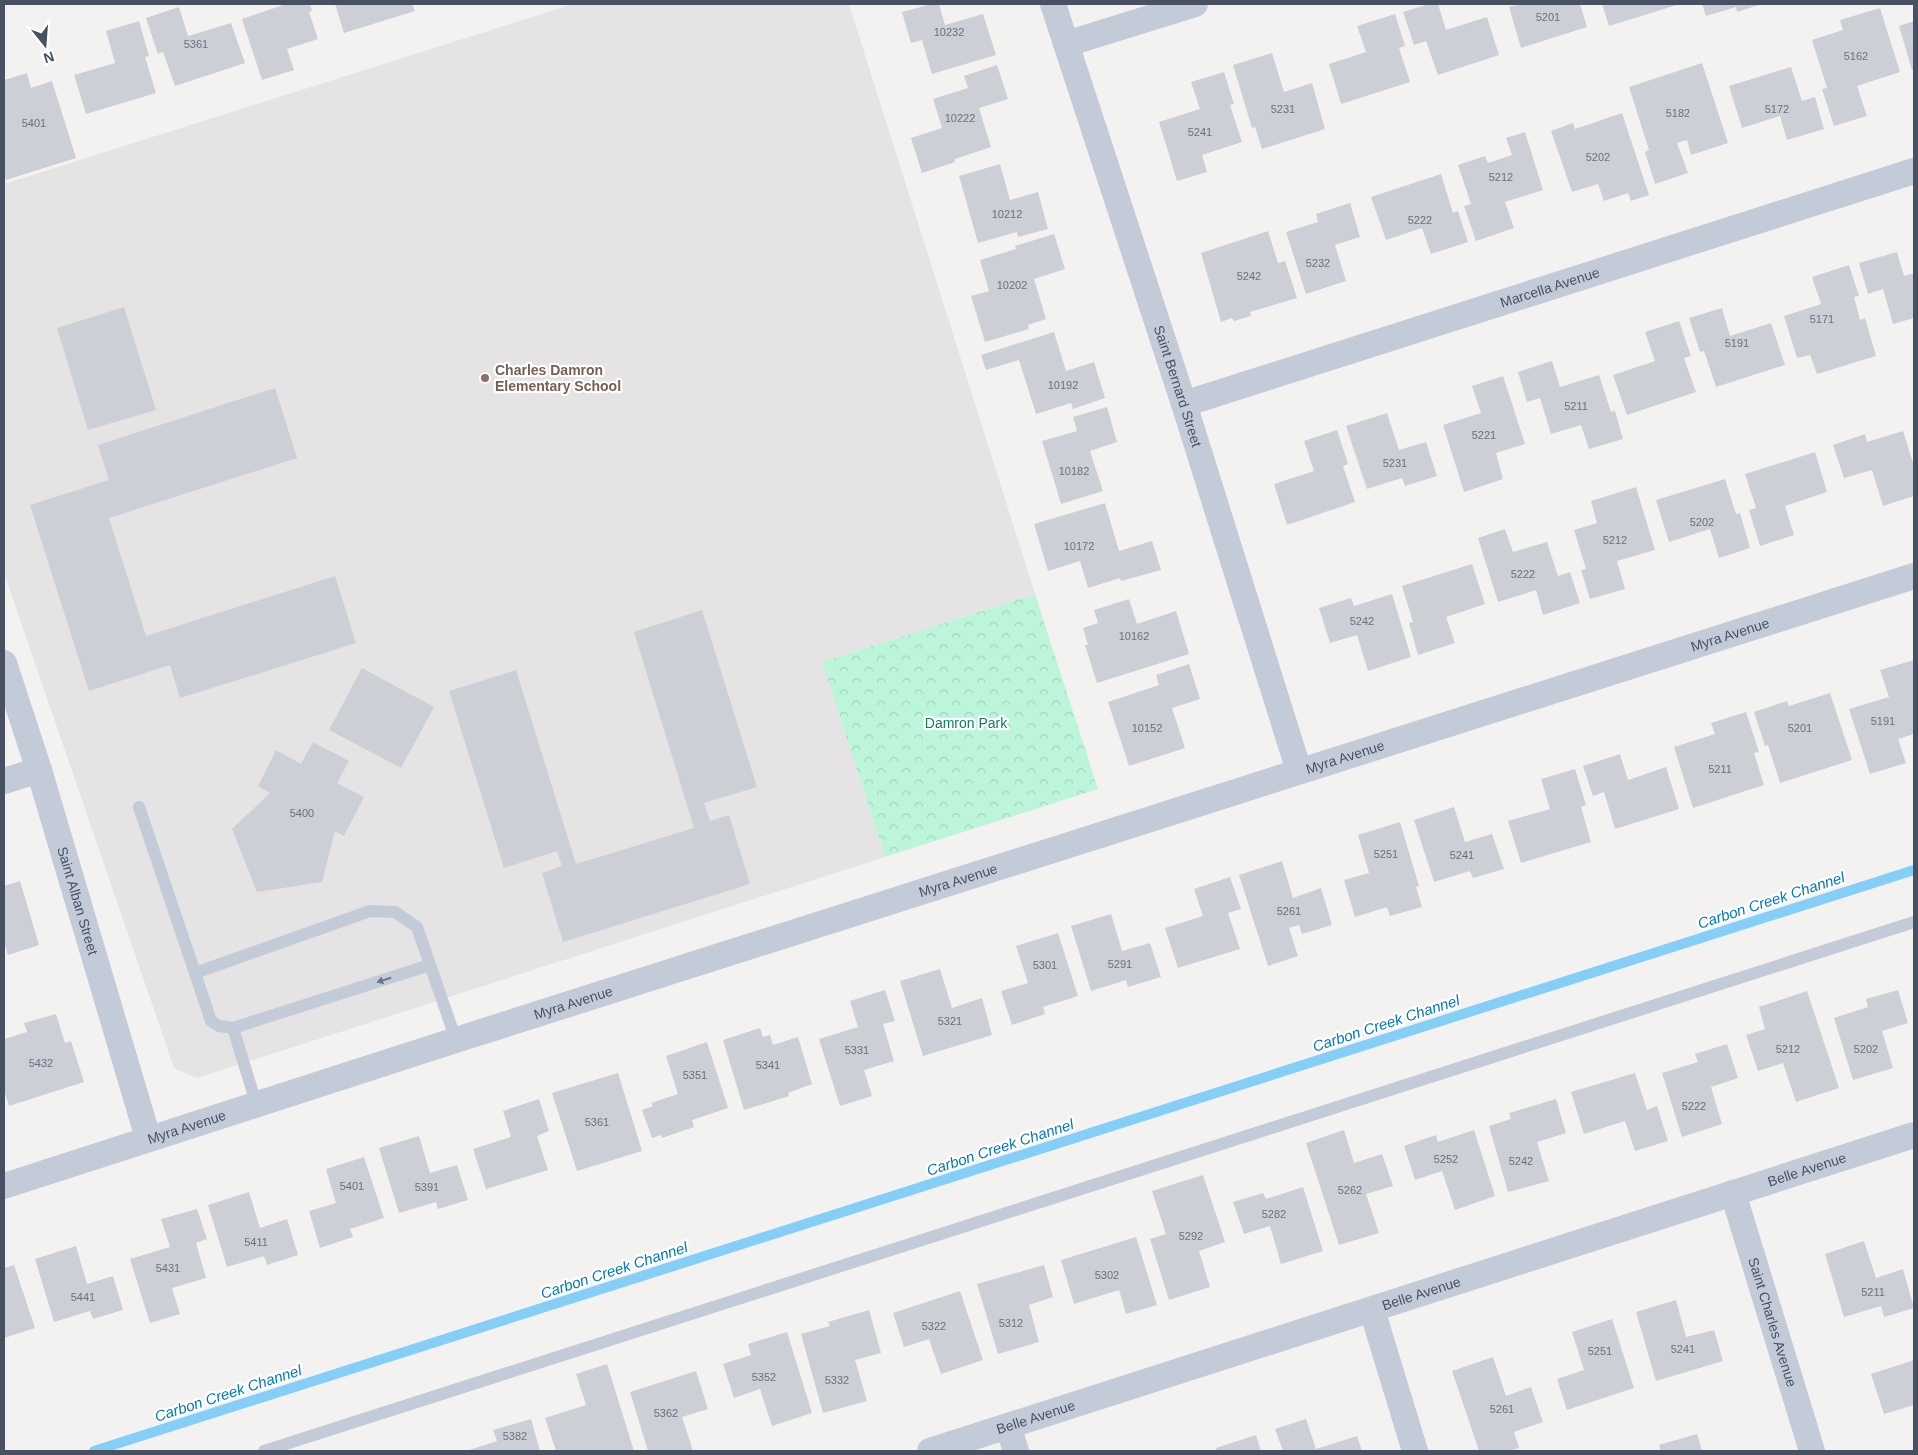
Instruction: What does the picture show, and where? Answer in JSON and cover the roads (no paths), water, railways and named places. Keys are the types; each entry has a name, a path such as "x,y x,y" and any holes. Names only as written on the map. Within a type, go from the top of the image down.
{"street":[{"name":"Saint Bernard Street","path":"1054,4 1184,404 1299,771"},
{"path":"1066,44 1195,4"},
{"name":"Marcella Avenue","path":"1184,404 1914,171"},
{"name":"Myra Avenue","path":"4,1186 256,1103 1914,576"},
{"name":"Saint Alban Street","path":"4,664 39,770 148,1138"},
{"path":"4,781 39,770"},
{"name":"Belle Avenue","path":"930,1451 1914,1135"},
{"name":"Saint Charles Avenue","path":"1732,1193 1812,1451"},
{"path":"1372,1310 1415,1451"},
{"path":"1008,1426 1016,1451"}],"lane":[{"path":"139,807 211,1021 219,1026 233,1028 430,965"},
{"path":"195,973 370,911 395,912 417,927 456,1040"},
{"path":"264,1451 1914,922"},
{"path":"233,1028 256,1103"}],"waterway":[{"name":"Carbon Creek Channel","path":"94,1451 1914,870"}],"place":[{"name":"Charles Damron Elementary School","path":"485,378"}],"park label":[{"name":"Damron Park","path":"966,723"}]}
